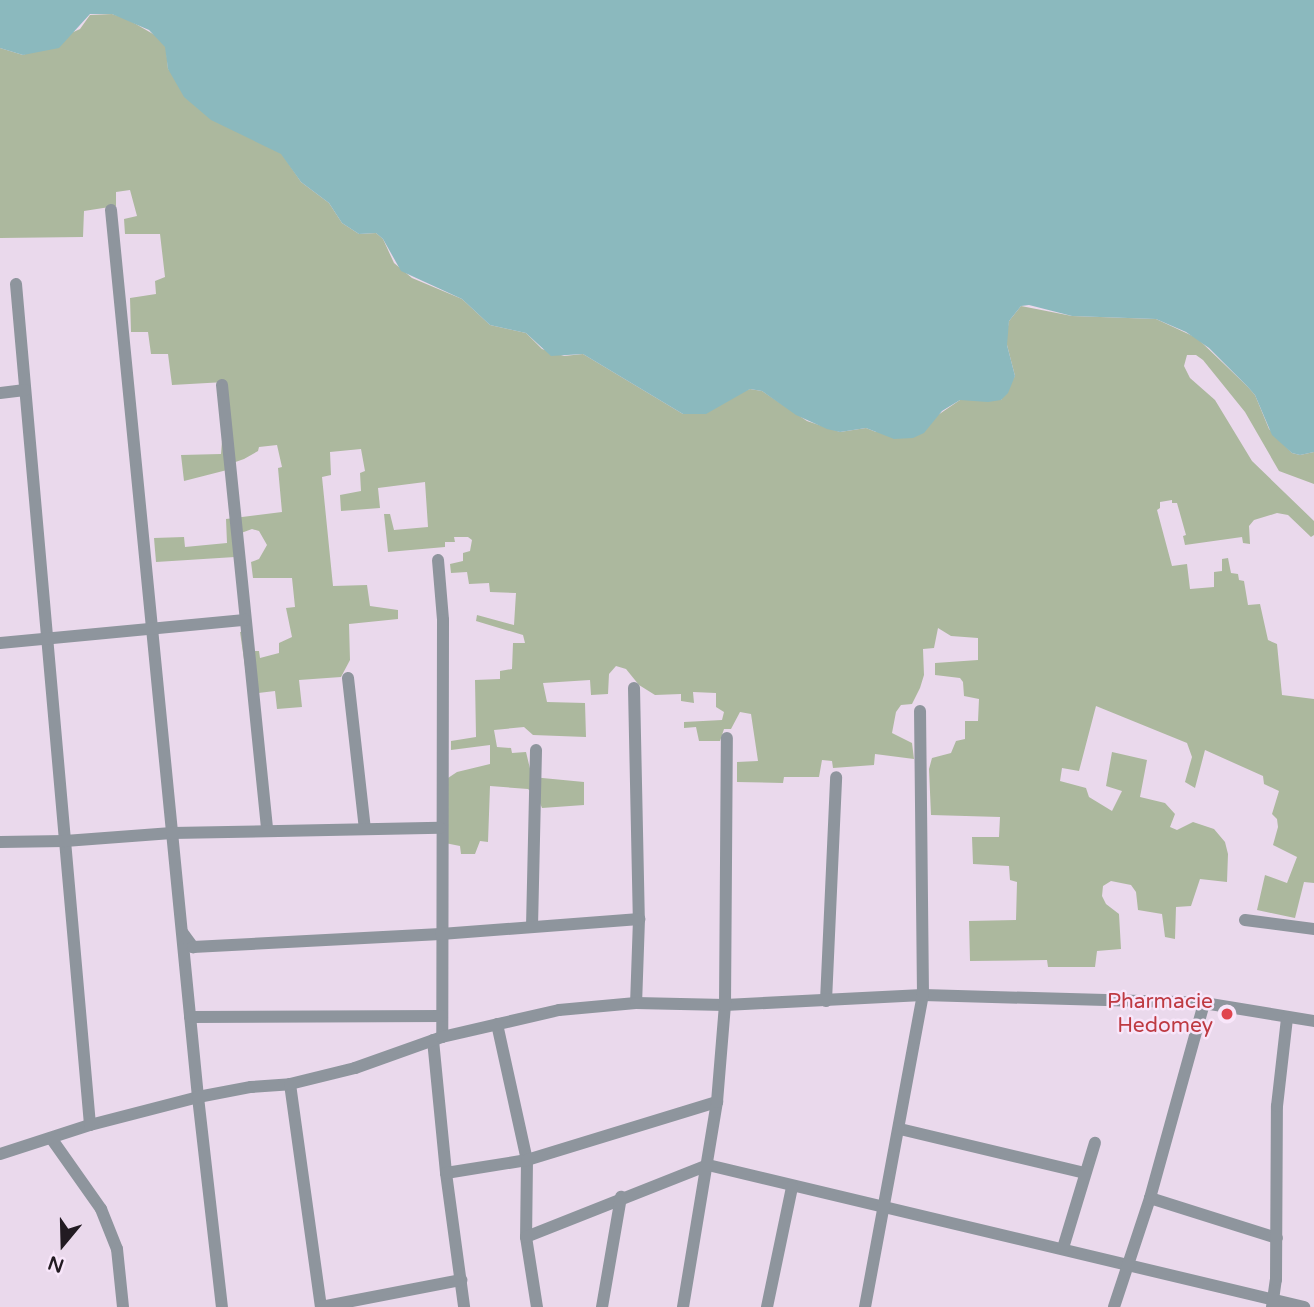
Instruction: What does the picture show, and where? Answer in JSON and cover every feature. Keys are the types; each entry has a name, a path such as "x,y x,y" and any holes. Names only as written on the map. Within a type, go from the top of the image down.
{"street":[{"path":"111,210 198,1097 222,1307"},
{"path":"16,284 90,1125"},
{"path":"222,385 267,831"},
{"path":"0,393 25,390"},
{"path":"438,560 443,620 440,828 442,1016 438,1039 446,1173 464,1307"},
{"path":"0,643 245,620"},
{"path":"348,678 365,829"},
{"path":"634,688 639,919 636,1003"},
{"path":"865,1307 923,995 920,710"},
{"path":"683,1307 718,1102 725,1005 727,738"},
{"path":"532,927 536,750"},
{"path":"826,1001 836,777"},
{"path":"0,842 65,841 172,833 440,828"},
{"path":"182,932 193,947 441,934 639,919"},
{"path":"1245,920 1314,929"},
{"path":"0,1154 90,1125 198,1097 251,1087 290,1084 355,1068 438,1039 559,1010 636,1003 725,1005 923,995 1204,1003 1314,1021"},
{"path":"1114,1307 1150,1198 1204,1003"},
{"path":"190,1017 442,1016"},
{"path":"1273,1303 1277,1238 1277,1106 1286,1018"},
{"path":"497,1024 527,1160 526,1237 537,1307"},
{"path":"290,1084 321,1307 461,1280"},
{"path":"446,1173 527,1160 718,1102"},
{"path":"900,1129 1085,1172"},
{"path":"51,1138 101,1209 117,1249 123,1307"},
{"path":"1063,1248 1095,1143"},
{"path":"526,1237 621,1197 708,1165 792,1187 1063,1248 1273,1303 1304,1307"},
{"path":"766,1307 792,1187"},
{"path":"602,1307 621,1197"},
{"path":"1150,1198 1277,1238"}],"shaded area":[{"path":"0,0 1314,0 1314,452 1300,455 1292,453 1272,435 1255,395 1209,348 1186,332 1156,319 1072,316 1029,305 1021,306 1009,321 1007,345 1015,376 1008,393 1001,400 988,402 960,400 942,411 924,433 913,438 894,439 866,428 840,432 827,429 796,415 762,391 750,389 706,414 683,414 583,354 551,356 526,333 490,325 462,299 401,271 383,239 376,233 359,234 342,223 329,203 301,182 281,154 211,120 184,97 168,69 165,47 149,30 112,14 90,14 59,48 23,55 0,48"},
{"path":"112,14 127,19 160,38 166,47 168,69 282,154 301,182 329,203 342,223 359,234 376,233 383,239 394,263 412,278 462,299 490,325 526,333 542,349 564,356 583,354 683,414 750,389 762,391 807,421 840,432 866,428 876,432 935,417 960,400 1001,400 1015,376 1007,345 1007,332 1009,321 1021,306 1072,316 1156,319 1197,338 1255,395 1269,429 1292,453 1300,455 1314,452 1314,484 1279,471 1245,412 1203,360 1196,355 1187,355 1184,366 1190,378 1215,400 1252,461 1314,521 1314,535 1311,537 1288,515 1277,513 1254,520 1249,526 1250,544 1243,543 1242,537 1185,545 1183,536 1186,535 1177,503 1172,503 1172,500 1160,502 1160,508 1157,510 1172,566 1187,564 1190,589 1214,587 1214,572 1222,571 1222,559 1228,558 1231,573 1238,574 1239,580 1244,581 1248,605 1260,604 1268,640 1277,644 1282,695 1314,699 1314,883 1304,882 1295,918 1257,910 1265,875 1287,883 1297,857 1273,845 1278,827 1277,819 1272,814 1279,791 1264,784 1263,776 1205,750 1195,788 1185,782 1192,757 1187,743 1096,706 1079,771 1062,768 1060,781 1086,788 1089,797 1112,811 1122,791 1106,786 1112,752 1147,760 1140,797 1165,803 1175,814 1170,827 1177,830 1193,822 1214,829 1225,842 1228,854 1227,882 1200,879 1191,906 1176,907 1175,939 1165,937 1162,914 1138,910 1136,892 1131,885 1111,881 1103,886 1102,896 1106,904 1119,914 1121,949 1097,951 1095,967 1048,967 1047,960 970,961 969,921 1016,920 1017,882 1010,880 1009,866 973,864 972,837 999,837 1000,817 931,815 929,769 932,758 951,753 956,741 965,739 965,721 978,721 979,699 964,696 960,678 935,675 935,663 978,660 978,638 951,636 938,628 934,648 923,649 924,675 920,688 912,704 901,705 896,712 892,733 912,743 914,759 875,754 874,765 833,768 832,761 822,760 819,777 784,777 783,783 737,782 737,762 758,761 751,714 740,712 731,729 724,729 720,741 699,741 696,727 684,728 684,722 722,720 724,712 716,707 716,693 693,692 694,703 681,701 681,694 655,695 639,685 626,669 616,666 609,674 608,694 591,695 590,680 543,683 547,702 585,703 586,737 533,735 524,727 494,730 497,747 511,748 512,753 526,752 532,777 584,782 584,805 542,808 538,798 528,789 490,786 488,842 480,841 475,854 461,854 460,846 445,843 448,778 457,772 490,764 490,745 451,750 451,741 476,737 475,680 500,679 500,671 512,669 513,643 525,643 523,635 476,621 477,615 514,625 516,593 490,592 489,583 469,584 467,572 451,573 450,564 463,561 463,553 470,551 472,540 468,537 454,537 455,542 445,542 445,547 388,552 384,514 390,514 394,530 428,527 425,482 378,488 380,508 341,511 340,495 361,491 360,473 365,471 361,449 330,452 331,475 322,477 333,586 367,585 370,606 398,610 398,619 349,624 350,660 341,677 299,680 302,707 277,709 275,691 249,694 240,632 249,630 253,651 259,651 260,658 279,653 279,643 292,637 286,608 295,607 292,578 253,578 251,562 259,559 267,545 259,531 252,529 233,536 235,557 156,562 154,538 184,537 185,547 227,543 226,519 282,512 278,468 282,467 277,445 259,447 258,451 244,459 227,465 227,470 184,481 181,455 221,454 225,382 172,385 168,354 151,354 148,332 131,332 130,298 156,294 155,281 165,277 160,234 125,234 124,219 137,216 130,190 116,192 116,206 84,211 83,237 0,238 0,48 23,55 80,29 90,15"}],"place":[{"name":"Pharmacie Hedomey","path":"1227,1014"}]}
